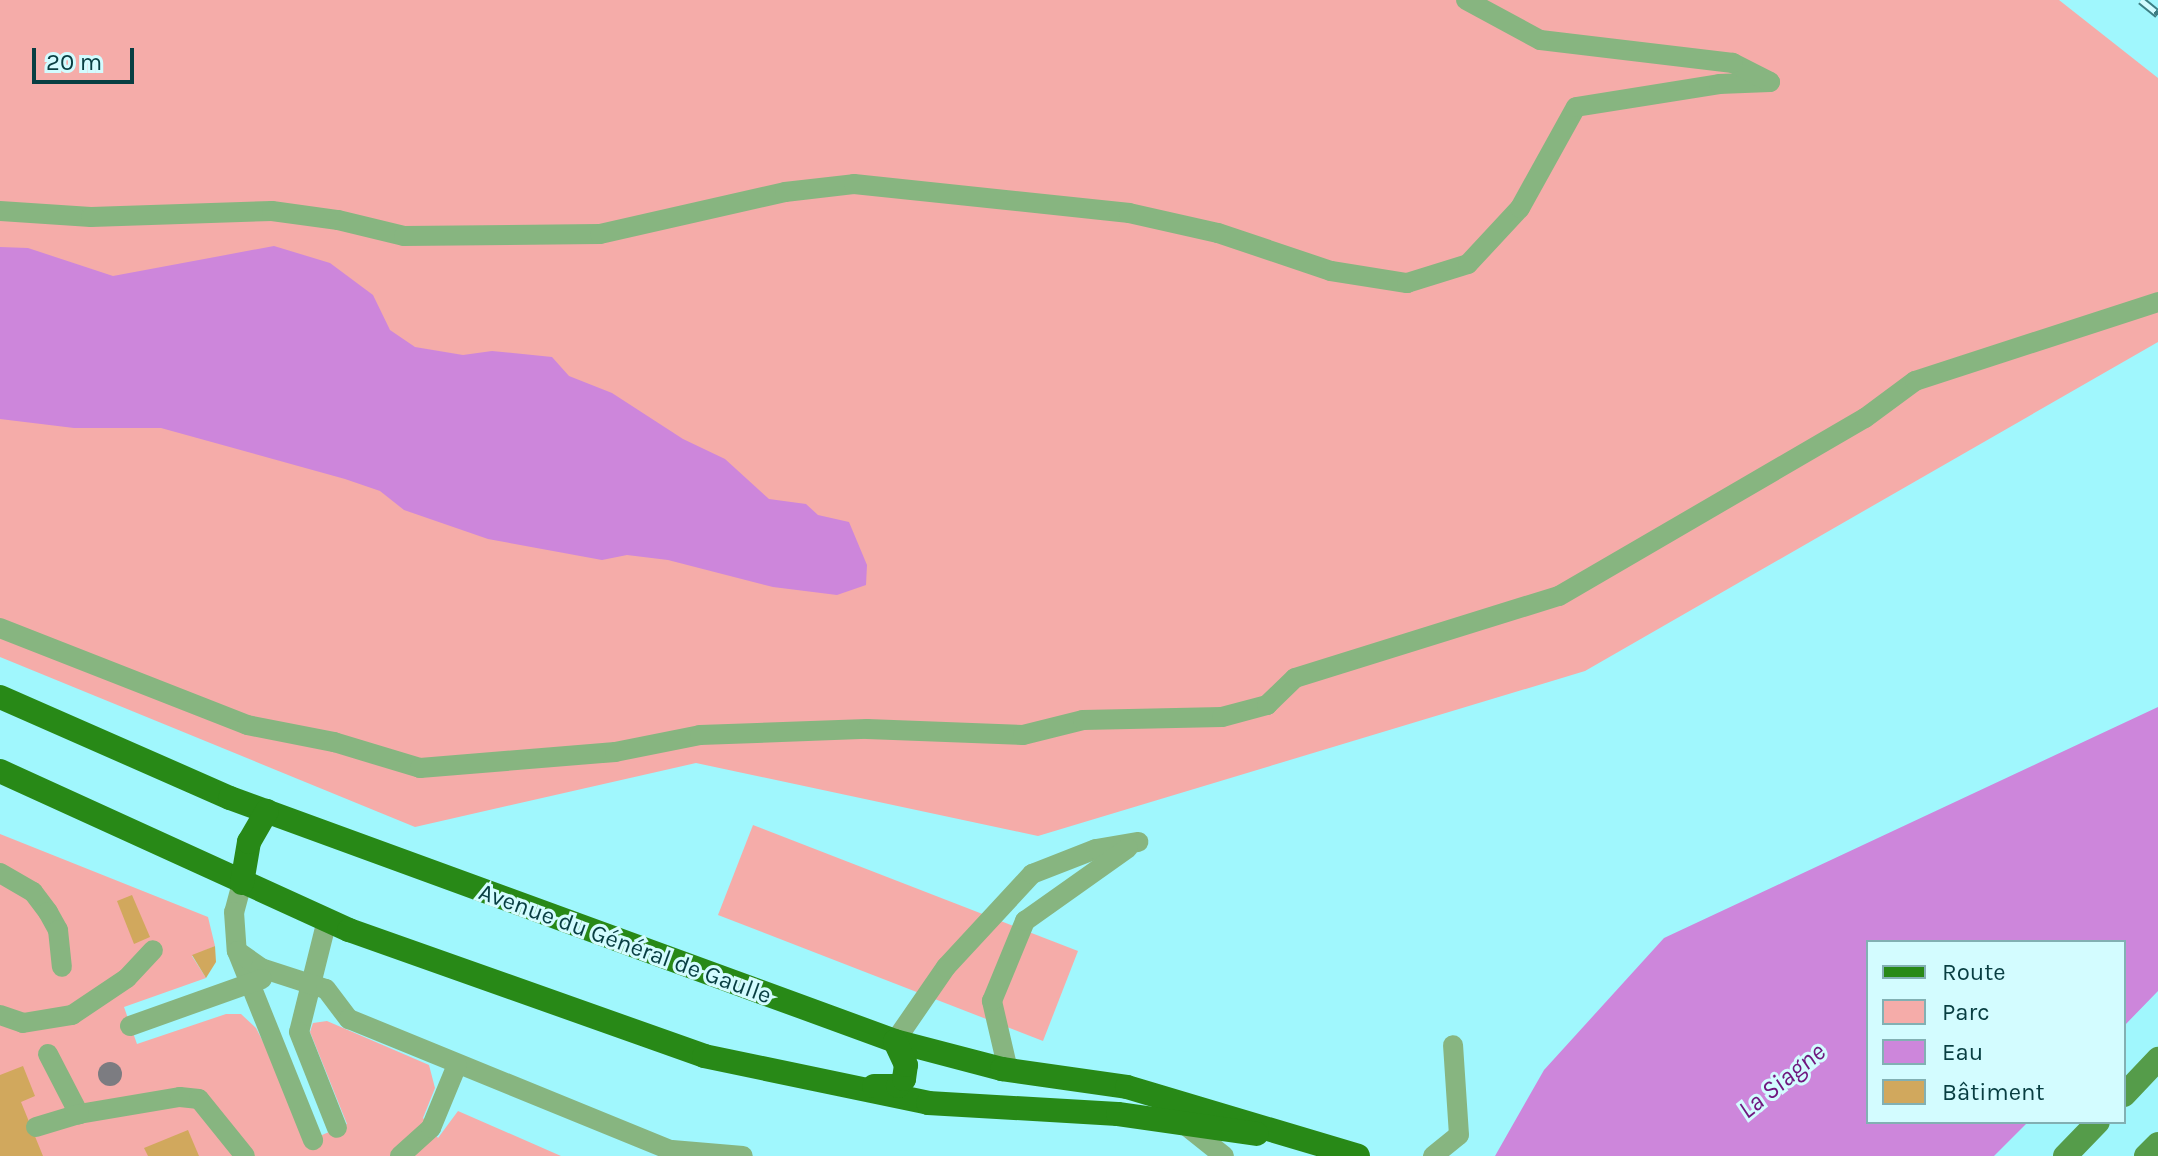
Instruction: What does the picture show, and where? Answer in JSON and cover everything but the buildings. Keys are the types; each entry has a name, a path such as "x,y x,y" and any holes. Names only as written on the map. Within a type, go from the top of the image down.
{"main road":[{"name":"Avenue du Général de Gaulle","path":"0,697 267,811 895,1041 1008,1070 1127,1087 1249,1120 1267,1132 1358,1156"},
{"name":"Avenue du Général de Gaulle","path":"0,771 327,920 704,1056 928,1103 1180,1121 1248,1136 1267,1132"},
{"path":"242,883 249,842 267,811"},
{"path":"855,1086 898,1086 904,1079 906,1065 895,1041"},
{"path":"2126,1093 2158,1059"},
{"path":"2065,1156 2096,1124"},
{"path":"2146,1156 2158,1144"}],"lane":[{"path":"0,211 91,217 272,211 404,236 600,234 785,192 854,184 1129,213 1218,233 1331,271 1407,283 1468,264 1520,208 1576,107 1719,84 1770,82 1733,63 1540,40 1466,0"},
{"path":"0,628 247,725 334,742 420,768 615,752 700,735 867,729 1023,735 1083,720 1222,717 1267,705 1295,678 1559,596 1865,418 1915,381 2158,302"},
{"path":"895,1041 946,967 1032,874 1096,849 1138,842 1025,921 992,1001 1008,1070"},
{"path":"0,873 25,886 48,912 58,930 62,967"},
{"path":"242,883 234,912 237,951 313,1140"},
{"path":"327,920 309,982 299,1032 337,1128"},
{"path":"0,1015 23,1023 72,1015 127,978 153,950"},
{"path":"237,951 336,997 349,1019 457,1065 676,1153 743,1156"},
{"path":"130,1026 279,973"},
{"path":"1433,1156 1459,1135 1453,1045"},
{"path":"48,1054 79,1114"},
{"path":"400,1156 431,1128 457,1065"},
{"path":"36,1127 79,1114 180,1097 199,1099 245,1156"},
{"path":"1180,1121 1224,1156"}],"green space":[{"path":"0,0 2059,0 2158,78 2158,342 1585,671 1038,836 696,763 415,827 0,657"},
{"path":"753,825 1078,951 1043,1041 718,915"},
{"path":"0,834 208,917 215,946 192,956 206,978 124,1007 137,1044 226,1014 241,1014 256,1028 313,1139 347,1124 310,1032 313,1023 327,1021 429,1065 435,1088 423,1118 438,1138 458,1111 561,1156 0,1156"}],"water":[{"path":"274,246 330,263 373,295 390,330 415,347 463,355 492,351 552,357 569,376 612,393 683,439 725,459 769,499 806,504 818,515 849,522 867,565 866,585 837,595 773,587 668,560 627,555 602,560 488,539 404,510 380,491 345,479 161,428 74,428 0,419 0,247 28,248 113,276"},
{"name":"La Siagne","path":"2158,707 2158,991 2126,1024 2126,940 1866,940 1866,1124 2026,1124 1994,1156 1495,1156 1544,1070 1664,938"}],"railway":[{"path":"2141,0 2158,14"}]}
